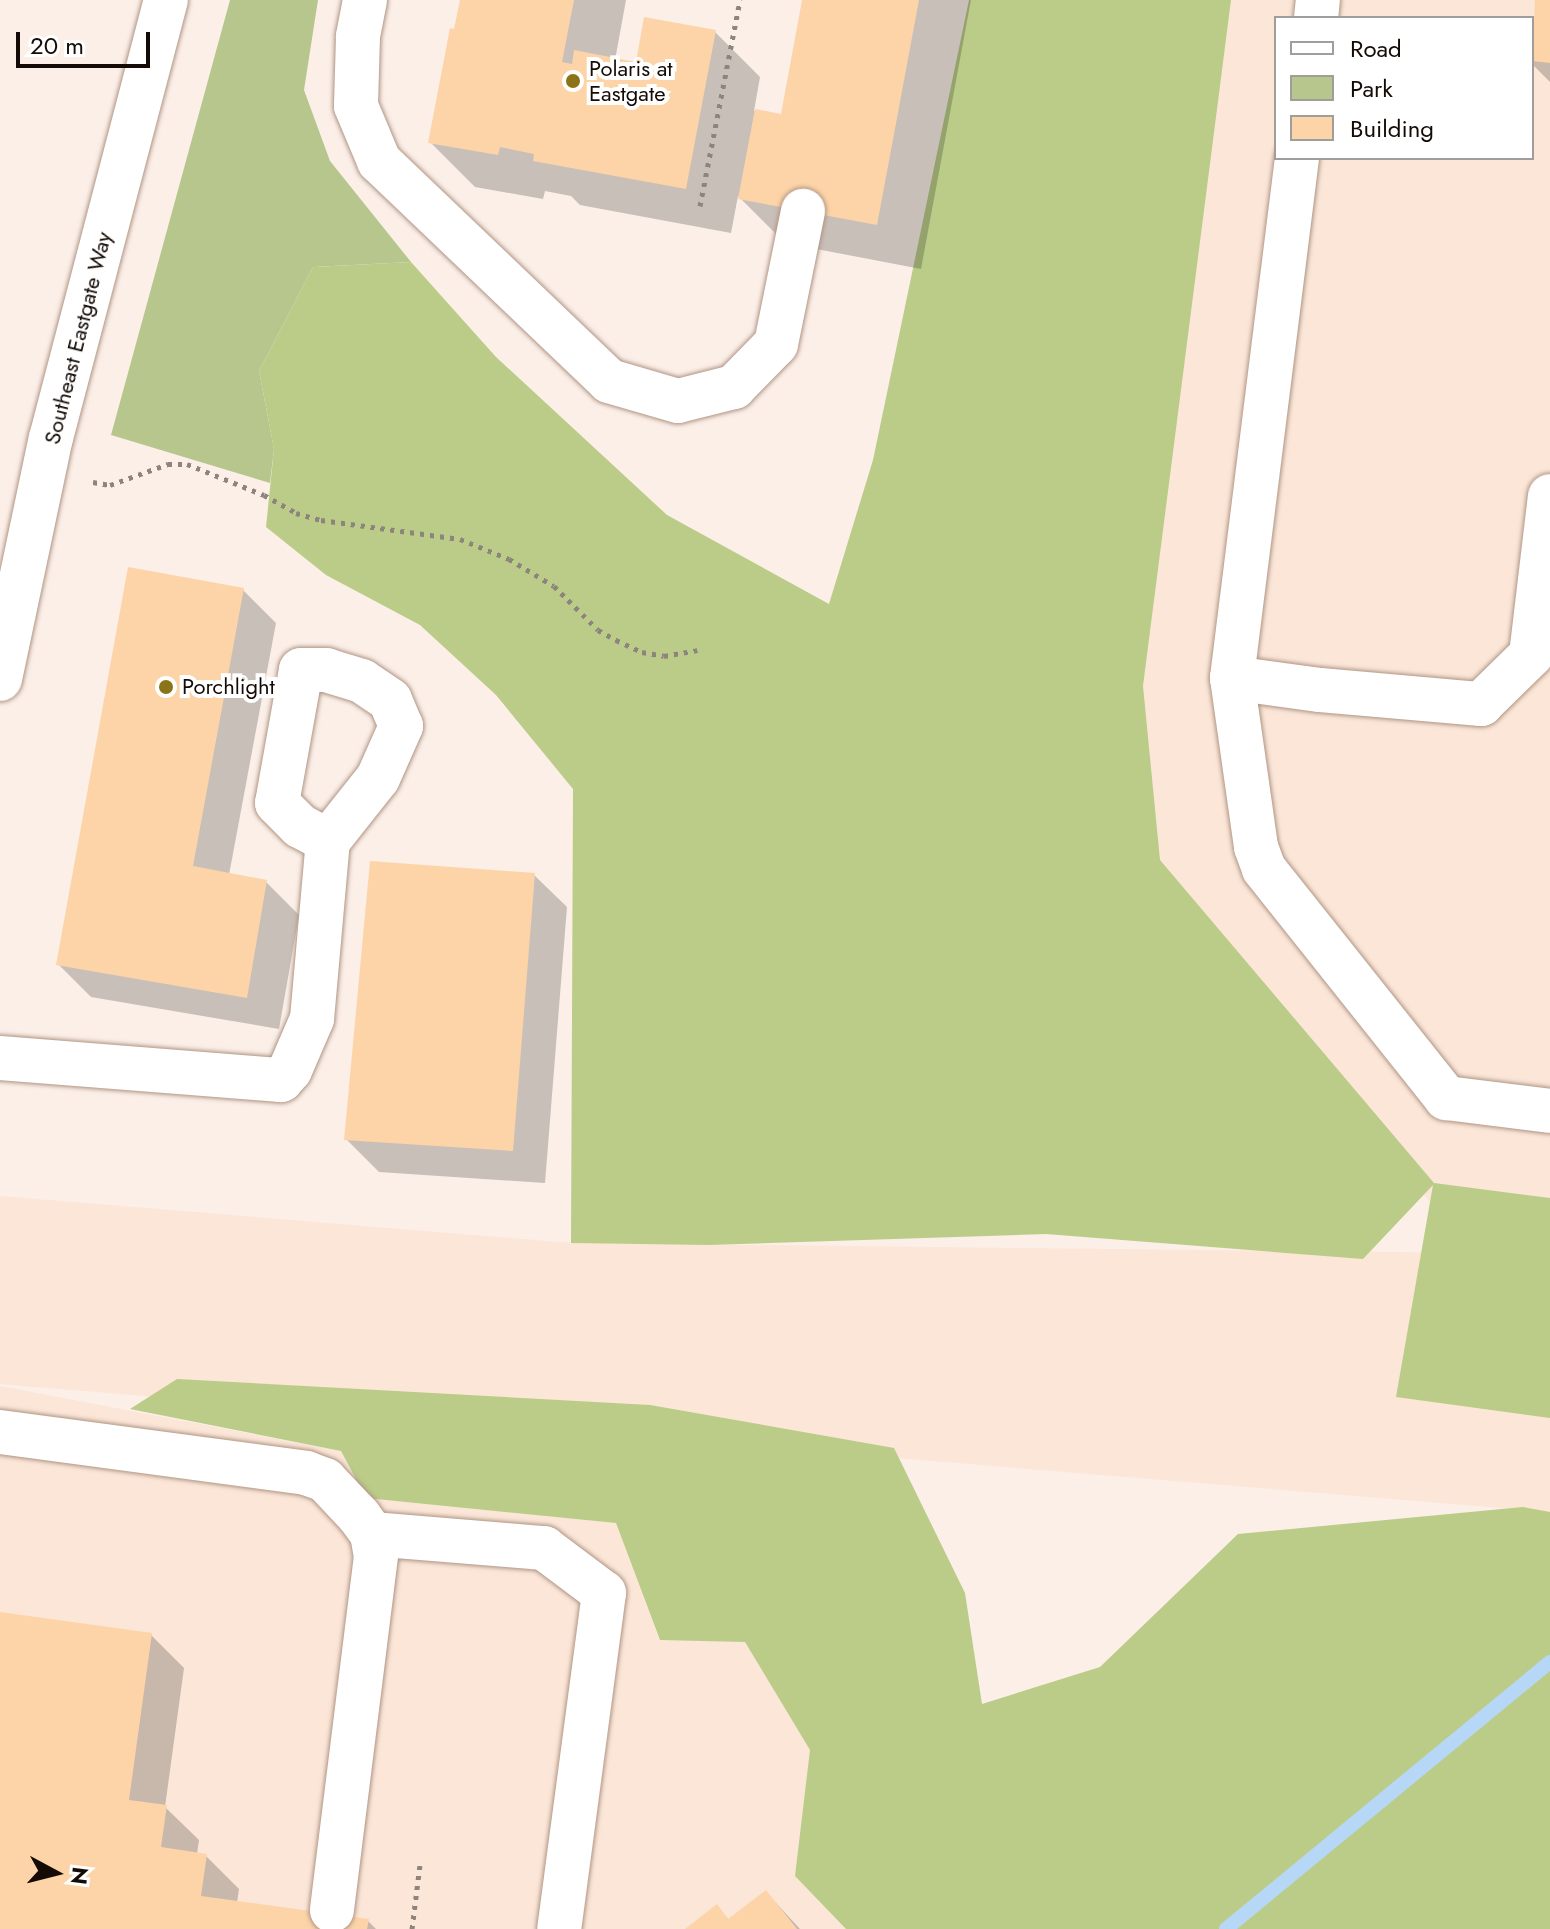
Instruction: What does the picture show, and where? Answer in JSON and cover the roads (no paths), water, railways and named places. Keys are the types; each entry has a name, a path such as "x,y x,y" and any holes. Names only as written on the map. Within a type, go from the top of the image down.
{"main road":[{"name":"Southeast Eastgate Way","path":"0,679 51,438 166,0"},
{"path":"365,0 358,37 356,106 379,161 609,381 678,401 734,387 776,344 803,211"},
{"path":"1297,160 1232,678 1256,847 1264,869 1446,1098 1550,1111"},
{"path":"1232,678 1320,690 1481,704 1531,655 1550,496"},
{"path":"0,1058 281,1080 290,1070 312,1019 328,841"},
{"path":"0,1432 306,1473 325,1480 372,1534 376,1556 332,1910"},
{"path":"372,1534 544,1548 604,1593 559,1929"}],"waterway":[{"path":"1226,1929 1550,1662"}],"place":[{"name":"Polaris at Eastgate","path":"573,81"},
{"name":"Porchlight","path":"166,687"}]}
